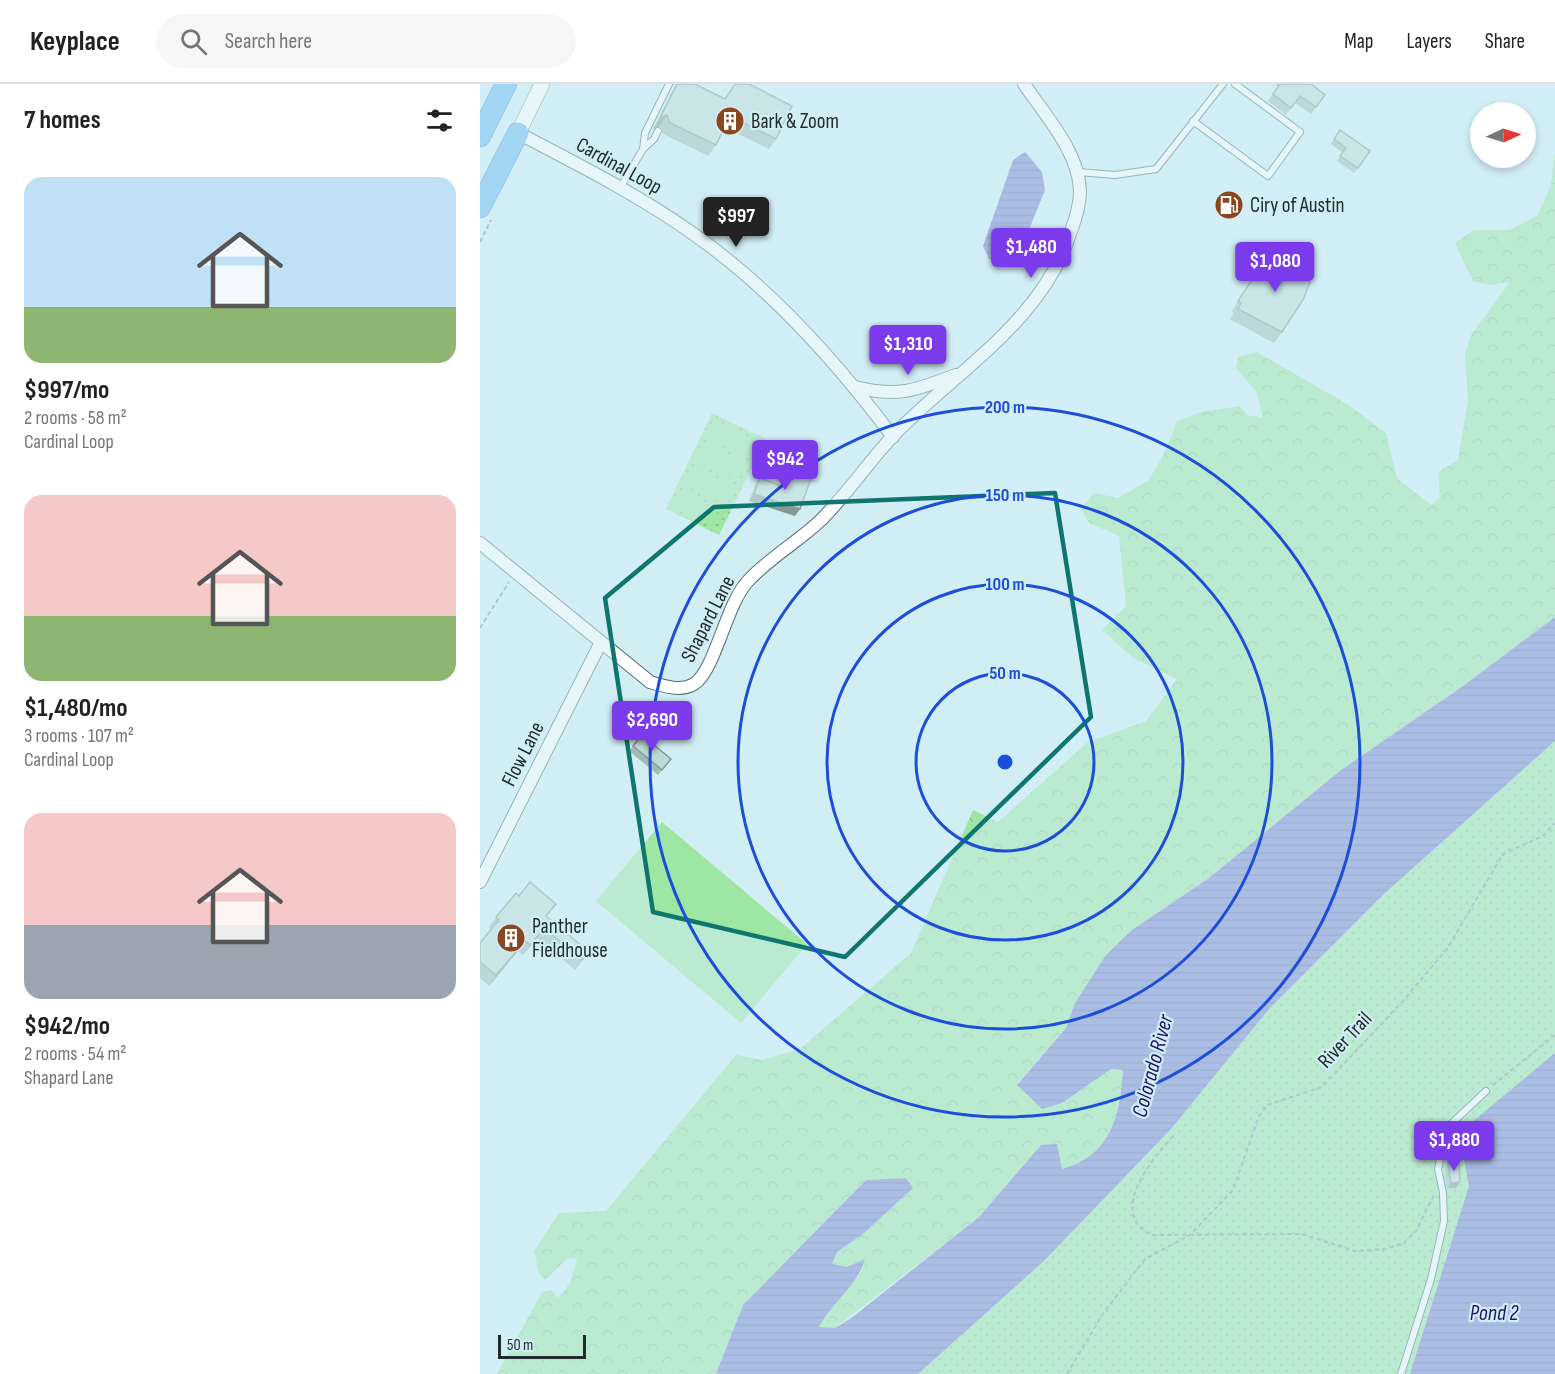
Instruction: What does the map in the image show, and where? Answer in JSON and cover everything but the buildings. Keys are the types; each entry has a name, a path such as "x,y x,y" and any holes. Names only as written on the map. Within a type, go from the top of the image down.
{"highway":[{"path":"480,109 492,84"},
{"path":"480,136 506,84"},
{"path":"480,207 518,133"}],"street":[{"path":"518,133 542,84"},
{"path":"893,437 1026,312 1067,245 1079,208 1077,172 1072,157 1024,84"},
{"name":"Cardinal Loop","path":"518,133 620,188 693,233 737,268 800,328 855,387 893,437"},
{"path":"855,387 898,394 960,373"},
{"name":"Shapard Lane","path":"480,543 600,644 650,682 681,688 694,684 703,674 727,614 743,586 763,564 819,522 893,437"},
{"name":"Flow Lane","path":"480,882 600,644"}],"lane":[{"path":"643,149 645,133 669,84"},
{"path":"1077,172 1115,175 1156,169 1223,84"},
{"path":"1193,122 1268,176 1300,132 1235,84"},
{"path":"620,188 643,149 654,139 658,131"},
{"path":"1401,1374 1431,1280 1444,1221 1443,1193 1437,1169 1450,1125 1486,1091"}],"path":[{"path":"480,628 516,572"},
{"name":"River Trail","path":"1067,1374 1102,1315 1145,1259 1190,1235 1233,1190 1258,1118 1267,1105 1322,1087 1402,1002 1447,949 1503,854 1543,836 1555,823"},
{"path":"1486,1091 1555,1035"},
{"path":"1173,1136 1144,1171 1132,1209 1134,1220 1141,1230 1151,1235 1302,1234 1355,1251 1385,1249 1404,1243 1416,1231 1434,1195 1443,1193"}],"highlighted area":[{"path":"1055,493 1091,717 845,957 653,912 605,598 714,507"}],"green space":[{"path":"1555,152 1555,617 1463,686 1341,770 1209,878 1132,930 1075,1003 1066,1028 1017,1084 1062,1103 1111,1069 1123,1070 1115,1118 1103,1143 1092,1154 1062,1169 1041,1145 979,1217 835,1328 818,1327 841,1294 862,1271 865,1260 847,1267 831,1264 837,1252 863,1234 913,1188 906,1178 866,1180 743,1305 716,1374 497,1374 542,1292 552,1290 557,1298 570,1281 577,1259 568,1258 545,1280 539,1273 534,1251 559,1213 606,1211 736,1055 762,1060 800,1049 911,953 973,810 998,822 1088,742 1146,721 1177,679 1133,658 1102,630 1126,606 1119,536 1089,523 1081,509 1094,493 1118,498 1149,480 1165,451 1177,421 1201,412 1240,406 1247,415 1263,418 1257,393 1236,368 1238,357 1257,352 1347,404 1386,433 1397,478 1431,505 1440,497 1438,472 1458,460 1468,400 1465,354 1471,335 1510,282 1489,285 1473,281 1455,243 1474,230 1509,230 1537,216 1551,186"},
{"path":"712,413 766,439 719,535 666,509"},
{"path":"713,421 753,440 745,457 706,438"},
{"path":"703,442 743,462 735,480 694,460"},
{"path":"691,467 731,486 723,503 683,484"},
{"path":"681,490 719,509 711,526 673,507"},
{"path":"1555,741 1555,1374 918,1374 1044,1261 1171,1129 1270,1008 1384,894"},
{"path":"662,822 807,944 741,1023 596,901"}],"water":[{"path":"1025,152 1042,172 1045,190 1016,262 1004,265 989,259 983,246 1013,160"},
{"name":"Colorado River","path":"1555,617 1555,741 1384,894 1270,1008 1171,1129 1044,1261 918,1374 716,1374 743,1305 866,1180 906,1178 913,1188 863,1234 837,1252 832,1264 847,1267 865,1259 851,1285 819,1327 835,1328 850,1319 979,1217 1041,1145 1057,1144 1062,1169 1079,1163 1092,1154 1110,1131 1116,1117 1123,1070 1111,1069 1062,1103 1042,1109 1017,1085 1066,1028 1075,1003 1106,955 1132,930 1209,878 1341,770 1463,686"},
{"name":"Pond 2","path":"1555,1053 1555,1374 1410,1374 1469,1186 1459,1133"}],"place":[{"name":"Bark & Zoom","path":"730,121"},
{"name":"Ciry of Austin","path":"1229,205"},
{"name":"Panther Fieldhouse","path":"511,938"}]}
